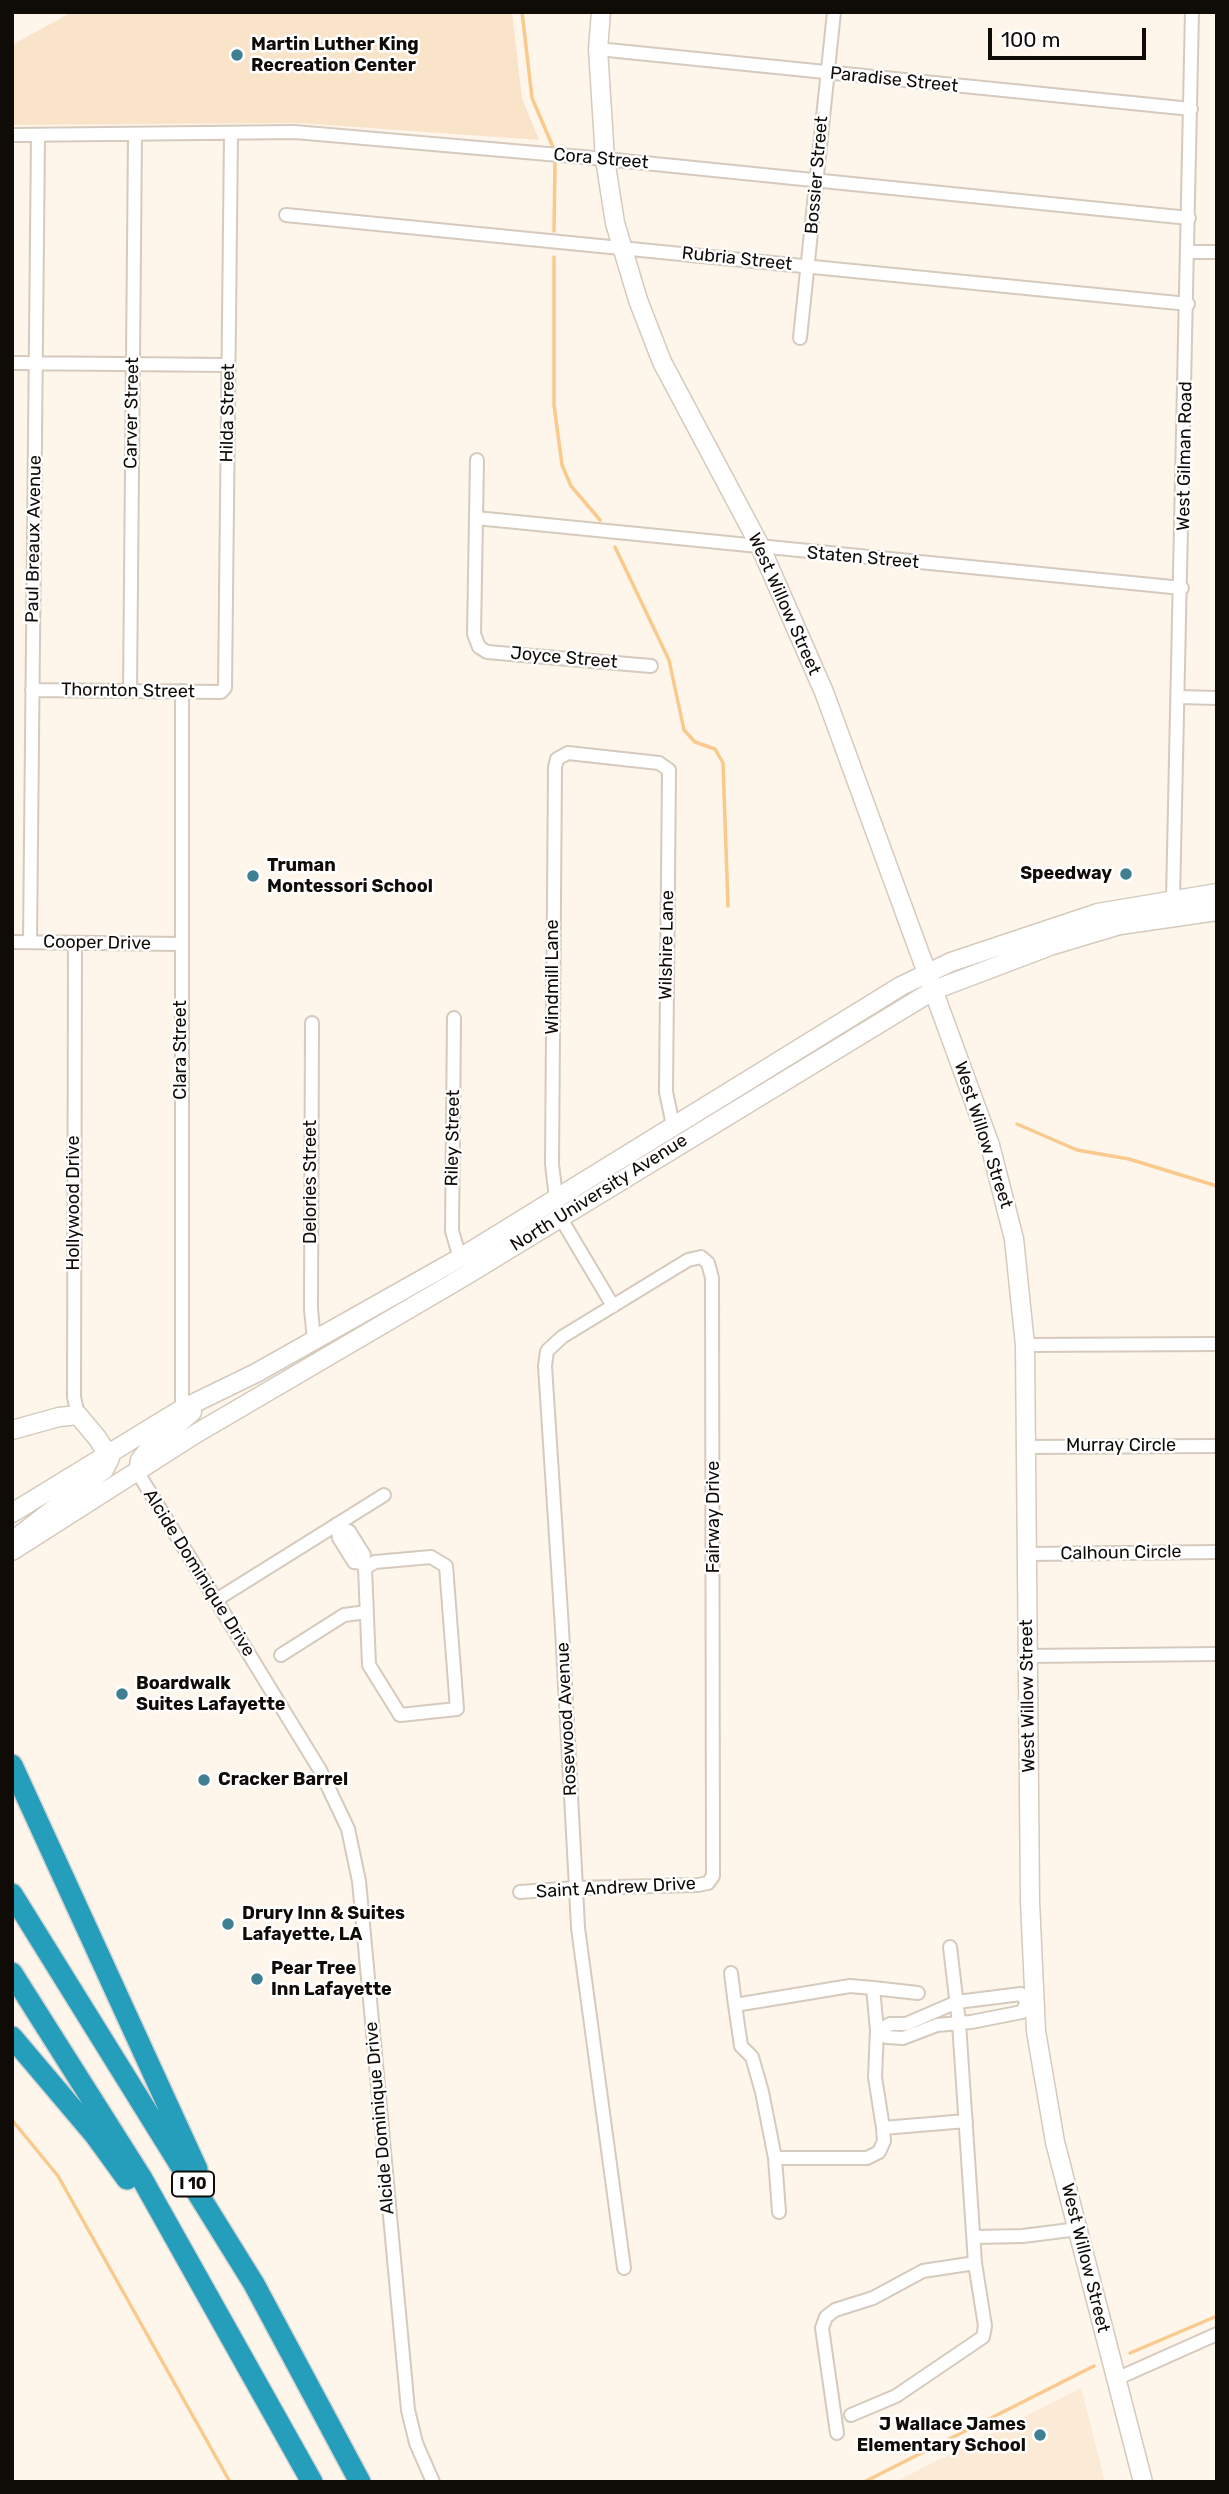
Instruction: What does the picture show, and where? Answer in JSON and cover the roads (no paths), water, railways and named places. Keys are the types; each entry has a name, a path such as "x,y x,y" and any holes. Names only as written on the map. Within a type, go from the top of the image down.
{"highway":[{"path":"12,1765 155,2081 254,2284"},
{"name":"I 10","path":"12,1894 254,2284 360,2482"},
{"name":"I 10","path":"12,1973 141,2177 312,2482"},
{"path":"12,2036 95,2135 226,2326"}],"main road":[{"name":"West Willow Street","path":"601,12 598,49 605,159 622,247 638,300 662,362 760,546 824,692 934,990 1002,1185 1014,1239 1025,1345 1031,2001 1047,2104 1143,2482"},
{"name":"North University Avenue","path":"12,1513 107,1452 182,1409 256,1373 460,1258 673,1125 927,973 1051,927 1098,913 1217,893"},
{"name":"North University Avenue","path":"12,1551 197,1433 319,1363 934,990 1050,946 1120,925 1217,911"},
{"path":"673,1125 678,1144"},
{"path":"314,1340 319,1363"},
{"path":"234,1414 257,1385 256,1373"},
{"path":"138,1473 140,1460 148,1450 204,1399"},
{"path":"12,1430 59,1417 78,1415 107,1452 109,1462 104,1470 12,1542"}],"street":[{"name":"Bossier Street","path":"800,338 834,12"},
{"name":"West Gilman Road","path":"1173,899 1180,697 1192,12"},
{"name":"Paradise Street","path":"598,49 1191,109"},
{"name":"Cora Street","path":"12,135 135,136 295,132 565,155 1189,218"},
{"name":"Hilda Street","path":"224,691 231,134"},
{"name":"Paul Breaux Avenue","path":"30,942 38,135"},
{"name":"Carver Street","path":"130,691 135,136"},
{"name":"Rubria Street","path":"286,215 1188,304"},
{"path":"1189,252 1217,252"},
{"path":"12,363 228,365"},
{"path":"476,518 477,460"},
{"name":"Staten Street","path":"476,518 1182,588"},
{"name":"Joyce Street","path":"476,518 474,634 479,647 487,652 651,666"},
{"name":"Thornton Street","path":"33,690 224,691"},
{"name":"Clara Street","path":"182,691 182,1409"},
{"path":"1180,697 1217,698"},
{"name":"Wilshire Lane","path":"559,756 576,752 665,766 669,770 666,1087 673,1125"},
{"name":"Windmill Lane","path":"556,1198 552,1134 555,766 559,756"},
{"name":"Cooper Drive","path":"12,942 181,944"},
{"name":"Hollywood Drive","path":"75,943 74,1397 78,1415"},
{"name":"Riley Street","path":"454,1017 452,1231 460,1258"},
{"name":"Delories Street","path":"312,1023 311,1309 314,1340"},
{"path":"560,1217 613,1306"},
{"name":"Fairway Drive","path":"613,1306 688,1260 701,1257 710,1268 716,1854 716,1868 710,1881"},
{"name":"Rosewood Avenue","path":"613,1306 554,1343 547,1351 545,1366 582,1970 624,2268"},
{"path":"1025,1345 1217,1344"},
{"name":"Murray Circle","path":"1025,1447 1217,1446"},
{"name":"Alcide Dominique Drive","path":"138,1473 320,1770 339,1806 356,1860 403,2371 416,2443 433,2482"},
{"path":"216,1600 338,1527 384,1495"},
{"path":"338,1527 339,1538 352,1548 354,1562 364,1566 376,1562 430,1557 446,1566 457,1709 400,1716 369,1665 364,1566"},
{"name":"Calhoun Circle","path":"1026,1554 1217,1552"},
{"path":"281,1655 344,1615 367,1612"},
{"path":"1027,1656 1217,1654"},
{"name":"Saint Andrew Drive","path":"520,1892 698,1885 710,1881"},
{"path":"851,2415 896,2396 983,2337 985,2326 975,2263 959,2023 950,1947"},
{"path":"731,1973 741,2046 752,2057 775,2158 779,2212"},
{"path":"735,2005 850,1986 918,1993"},
{"path":"775,2158 867,2158 879,2152 884,2141 875,2077 879,2030 873,1988"},
{"path":"1021,1994 1031,2001 1022,2011 937,2025 904,2038 887,2038 879,2030 890,2024 906,2024 957,2002 1021,1994"},
{"path":"980,1999 978,2010 991,2018"},
{"path":"883,2128 966,2121"},
{"path":"974,2236 1023,2236 1078,2229"},
{"path":"837,2433 822,2328 825,2317 835,2310 873,2298 923,2271 975,2263"},
{"path":"1116,2379 1217,2334"}],"waterway":[{"path":"522,12 532,98 553,147 554,231"},
{"path":"554,257 554,405 562,465 571,486 600,520"},
{"path":"615,547 669,660 684,730 695,742 715,749 723,763 728,906"},
{"path":"1017,1124 1077,1150 1129,1159 1217,1186"},
{"path":"12,2120 58,2176 230,2482"},
{"path":"1130,2353 1217,2316"},
{"path":"864,2482 1094,2366"}],"place":[{"name":"Martin Luther King Recreation Center","path":"237,55"},
{"name":"Speedway","path":"1126,874"},
{"name":"Truman Montessori School","path":"253,876"},
{"name":"Boardwalk Suites Lafayette","path":"122,1694"},
{"name":"Cracker Barrel","path":"204,1780"},
{"name":"Drury Inn & Suites Lafayette, LA","path":"228,1924"},
{"name":"Pear Tree Inn Lafayette","path":"257,1979"},
{"name":"J Wallace James Elementary School","path":"1040,2435"}]}
